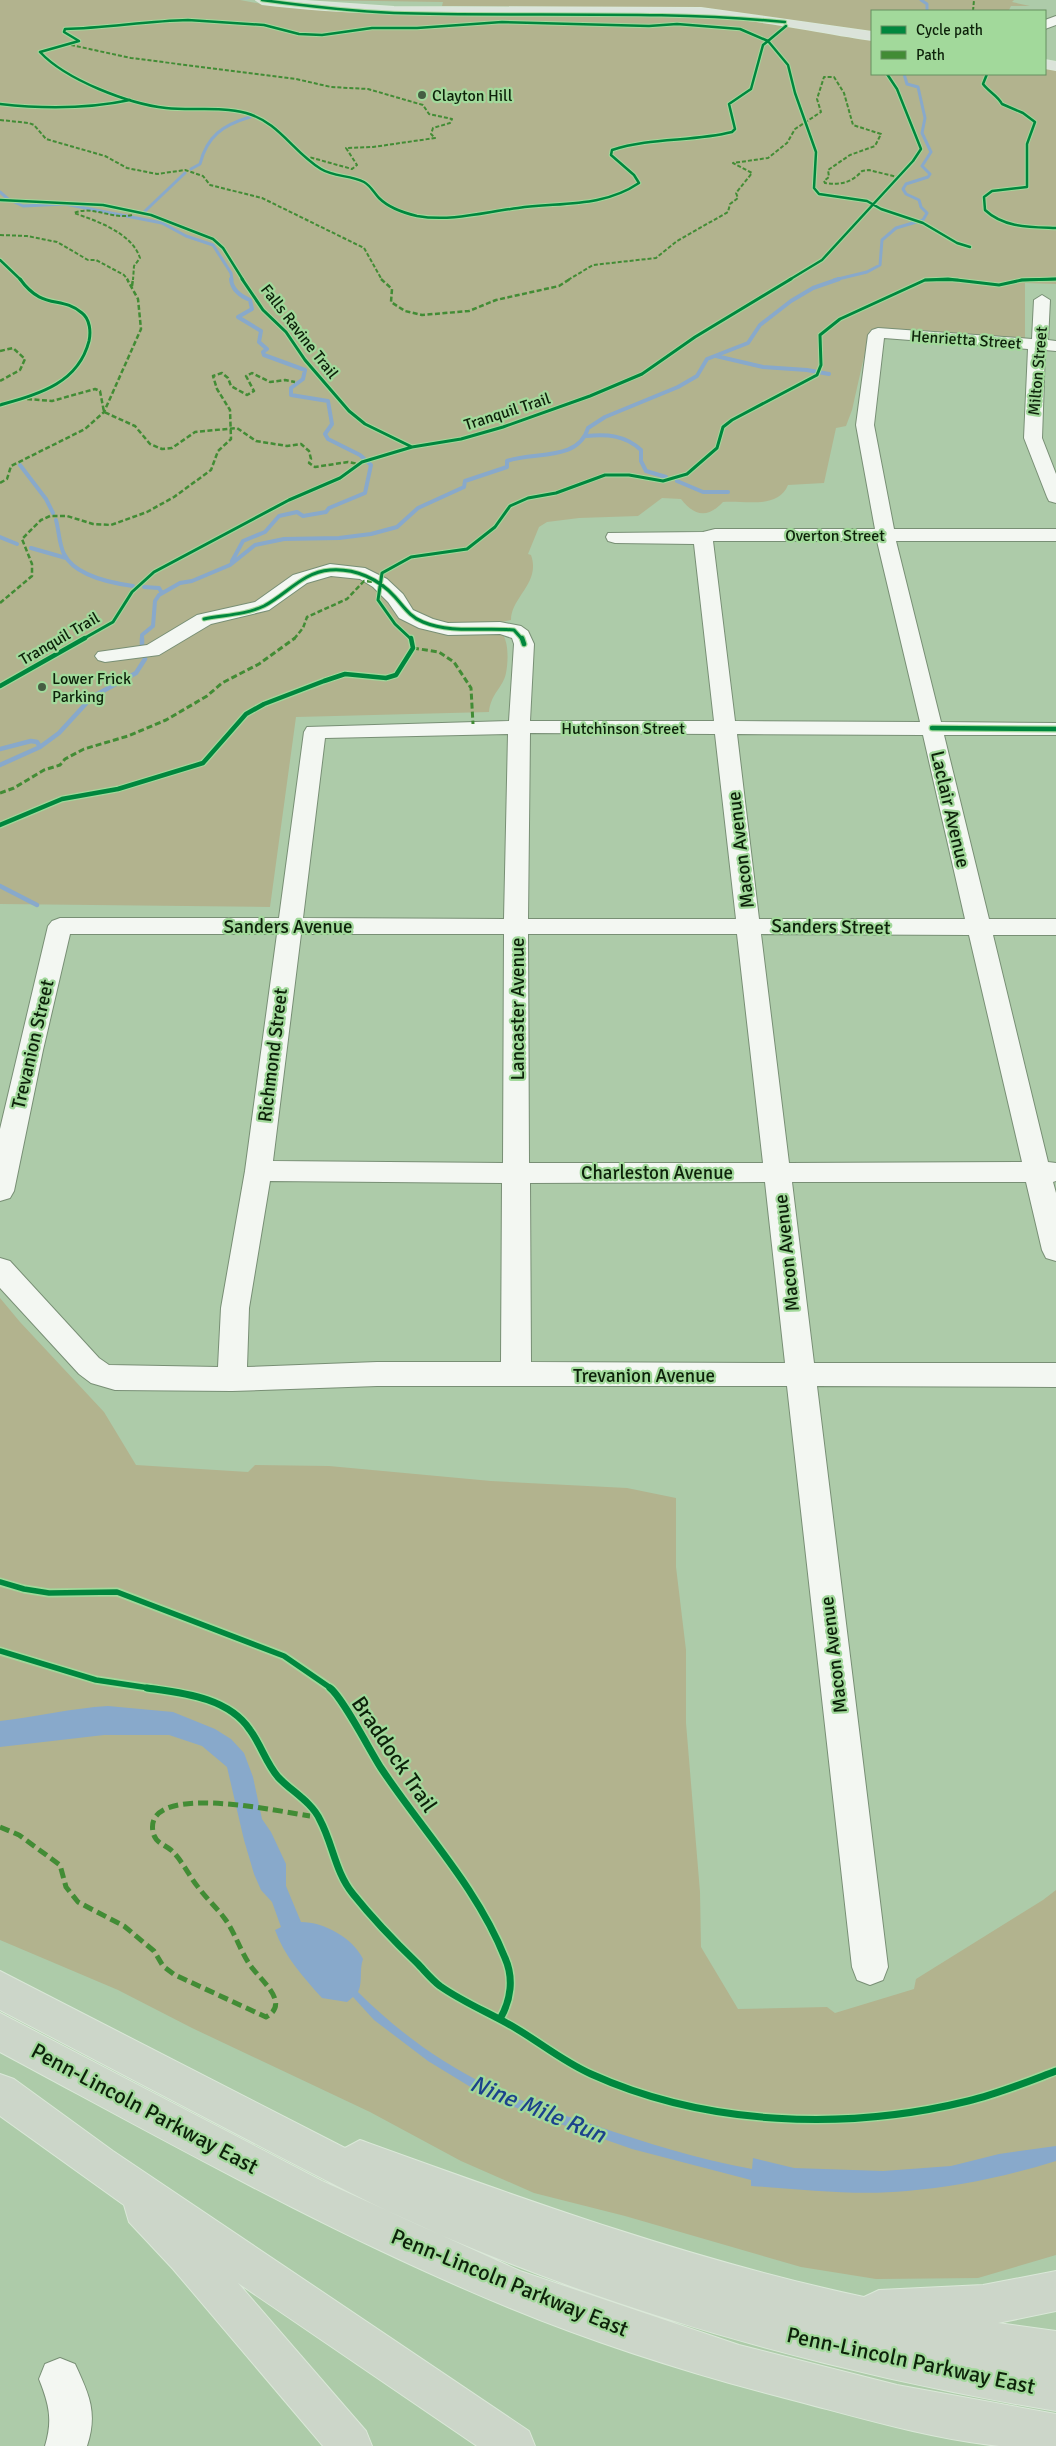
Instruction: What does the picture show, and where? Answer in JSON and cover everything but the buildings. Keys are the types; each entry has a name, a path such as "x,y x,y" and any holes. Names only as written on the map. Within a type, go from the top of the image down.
{"highway":[{"name":"Penn-Lincoln Parkway East","path":"0,1990 383,2188 527,2251 671,2302 746,2325 889,2361 1056,2390"},
{"name":"Penn-Lincoln Parkway East","path":"0,2032 308,2194 401,2240 515,2290 662,2342 756,2371 897,2406 1056,2435"},
{"path":"0,2093 99,2165 514,2446"},
{"path":"246,2118 546,2228 751,2290 826,2310 900,2326 1056,2352"},
{"path":"99,2165 187,2255 351,2446"},
{"path":"826,2310 896,2311 983,2305 1056,2291"}],"main road":[{"path":"262,0 318,7 394,11 701,12 871,36"}],"street":[{"name":"Milton Street","path":"1042,300 1041,338 1037,344 1033,438 1056,497"},
{"name":"Henrietta Street","path":"876,335 881,332 1056,346"},
{"name":"Laclair Avenue","path":"876,335 865,424 886,535 978,926 1047,1172 1056,1250"},
{"name":"Overton Street","path":"614,537 707,534 1056,535"},
{"name":"Macon Avenue","path":"707,534 726,728 870,1968"},
{"name":"Lancaster Avenue","path":"105,656 152,651 204,619 262,606 300,579 330,570 365,574 380,583 396,598 406,614 426,624 448,629 514,630 521,635 524,644 519,727 516,925 518,1173 516,1375"},
{"name":"Hutchinson Street","path":"315,732 519,727 1056,729"},
{"name":"Richmond Street","path":"232,1379 235,1308 258,1171 288,926 315,732"},
{"name":"Sanders Street","path":"516,925 1056,927"},
{"name":"Sanders Avenue","path":"60,926 516,925"},
{"name":"Trevanion Street","path":"0,1191 30,1050 60,926"},
{"name":"Charleston Avenue","path":"258,1171 518,1173 1047,1172"},
{"path":"0,1269 89,1366 101,1374 115,1378 232,1379"},
{"name":"Trevanion Avenue","path":"232,1379 377,1374 800,1373 1056,1375"},
{"path":"60,2379 72,2408 72,2428 66,2446"}],"green space":[{"path":"0,0 240,0 273,6 329,11 678,16 677,8 442,6 443,2 308,0 1014,0 1012,2 1030,6 1011,6 1009,10 871,10 871,75 1046,75 1046,66 1056,68 1056,284 1025,283 1025,339 872,329 852,410 846,426 836,428 824,483 788,485 783,493 768,501 723,502 707,513 696,512 681,499 662,498 638,516 579,518 547,522 539,527 528,554 531,555 533,565 529,582 512,612 511,620 501,622 499,635 503,635 506,643 508,654 507,669 502,683 492,700 489,712 296,717 270,907 0,904"},
{"path":"0,1298 104,1412 136,1465 248,1472 255,1465 329,1466 491,1481 627,1488 676,1498 676,1567 686,1650 686,1723 700,1892 701,1947 738,2009 827,2007 835,2013 914,1989 916,1979 1056,1890 1056,2255 978,2278 876,2279 801,2267 625,2216 534,2193 461,2161 370,2112 192,2028 118,1990 0,1940"}],"water":[{"name":"Nine Mile Run","path":"108,1706 173,1712 215,1729 231,1739 244,1753 253,1777 262,1819 271,1832 286,1864 286,1886 301,1922 328,1928 352,1944 363,1959 358,1992 418,2044 452,2066 487,2085 540,2107 633,2138 692,2155 752,2169 753,2158 794,2168 883,2171 951,2166 999,2154 1056,2146 1056,2161 982,2180 945,2187 907,2191 868,2193 751,2186 751,2180 632,2149 532,2114 482,2094 428,2061 374,2020 353,1997 347,2002 322,1998 302,1975 289,1958 279,1940 275,1930 281,1927 272,1902 261,1890 254,1874 227,1767 202,1746 169,1735 104,1735 0,1747 0,1721"}],"waterway":[{"path":"921,0 927,4 927,10"},
{"path":"834,280 867,272 880,265 882,240 896,228 923,220 927,213 921,207 919,200 906,194 903,189 906,184 928,177 930,174 922,166 931,152 922,133 925,118 918,87 907,84 904,75"},
{"path":"191,169 200,164 207,146 218,133 224,128 250,117"},
{"path":"144,212 185,173"},
{"path":"0,192 8,199 23,206 65,204 162,223 186,236 213,245 231,273 232,280"},
{"path":"231,279 237,292 250,300 252,309 238,317 261,331 259,342 267,349 263,352 264,355 305,370 303,379 291,388 291,395 328,401 332,424 325,434 328,439 360,455 371,465 365,493 329,508 326,512 303,516 297,512 279,516 265,532 243,541 232,561"},
{"path":"142,645 142,635 153,626 155,601 159,595 180,583 192,581 230,565 255,545 284,539 339,538 371,534 397,527 418,508 464,487 465,481 507,467 507,461 565,451 575,446 583,439 588,428 605,417 678,387 697,376 707,359 748,343 760,325 791,301 813,288 839,279"},
{"path":"716,356 763,367 807,370 829,374"},
{"path":"586,436 601,435 629,441 641,450 641,461 646,471 666,477"},
{"path":"20,465 46,499 53,513"},
{"path":"677,481 703,492 728,492"},
{"path":"56,520 62,550 69,562 76,568 94,577 133,586"},
{"path":"0,537 17,544"},
{"path":"31,548 66,558"},
{"path":"144,587 159,588 162,593"},
{"path":"40,747 59,733 92,697 136,673 145,659"},
{"path":"0,749 31,741 37,742 40,747"},
{"path":"0,765 40,747"},
{"path":"0,886 37,905"}],"marked path":[{"path":"973,10 974,0"},
{"path":"71,45 91,51 131,58 296,79 331,87 368,89 423,105 429,114 452,119 450,123 433,128 431,134 435,138 373,147 346,148 357,165 352,169 309,157"},
{"path":"0,120 29,123 34,125 46,139 105,156 127,168 157,174 185,170 203,176 210,185 262,198 296,216 331,230 364,248 379,277 392,289 391,302 405,311 422,315 469,311 496,300 559,286 593,265 660,256 686,235 728,212 730,204 738,198 736,193 752,173 733,163 768,158 787,143 795,129 821,112 817,99 824,77 834,77 838,82 846,100 853,125 881,134 875,146 850,155 828,170 829,177 824,181 825,183 838,185 854,180 862,171 869,170 897,177"},
{"path":"132,215 124,217 81,210 74,213 108,226 137,249 140,258 134,266 132,286"},
{"path":"0,235 27,236 57,242 88,260 96,260 124,275 138,299 141,329 104,412 85,429 11,466 7,479 0,483"},
{"path":"0,351 13,348 25,359 20,370 0,381"},
{"path":"0,603 32,576 32,564 22,539 41,520 59,515 93,524 111,525 119,523 166,502 211,470 218,451 231,439 230,410 217,389 213,376 222,373 228,378 231,386 247,395 254,391 246,376 252,373 270,382 285,380 295,382"},
{"path":"27,399 44,402 52,401 70,398 95,389 100,391 104,412 135,426 150,444 162,449 172,448 195,432 237,428 256,441 287,446 301,444 309,451 311,459 309,463 315,467 348,462 359,464"},
{"path":"0,793 14,788 44,770 60,765 65,759 84,749 128,736 166,720 207,696 222,683 259,664 290,643 303,628 307,617 347,599 358,585 364,581 373,582"},
{"path":"413,648 439,652 454,662 471,688 473,724"},
{"path":"0,1827 19,1835 60,1865 66,1887 78,1902 124,1926 154,1951 163,1966 175,1975 266,2017 273,2013 276,2007 276,2000 270,1989 251,1967 226,1920 198,1888 171,1850 158,1842 153,1832 154,1820 159,1812 189,1802 246,1805 283,1813 310,1816"}],"cycle path":[{"path":"262,0 392,13 655,13 785,22"},
{"path":"786,26 778,34 769,40 766,43 763,45 751,89 729,104 735,129 732,132 702,138 642,142 612,150 611,155 614,159 634,175 639,183 628,191 616,196 575,204 534,206 450,218 416,216 384,203 370,186 361,180 330,173 319,168 265,120 245,113 222,109 176,109 137,102 78,79 48,61 40,52 71,45 79,41 64,32 65,29 101,28 147,21 188,20 264,25 299,34 322,35 372,28 417,28 502,22 649,26 677,24 740,29 771,43 788,65 795,93 816,152 814,188 819,194 867,201 881,209 923,223 957,243 970,247"},
{"name":"Tranquil Trail","path":"0,686 113,622 132,592 154,572 289,500 340,478 362,462 412,447 461,439 503,427 590,396 642,374 695,337 822,260 853,224 913,161 921,149 897,89 888,75"},
{"path":"987,75 983,84 989,92 999,98 1002,104 1023,113 1035,122 1028,136 1027,144 1025,162 1027,187 992,191 984,197 985,210 999,221 1008,224 1056,228"},
{"path":"0,104 37,108 100,106 130,100"},
{"name":"Falls Ravine Trail","path":"0,200 103,205 151,215 213,239 223,248 263,310 286,332 305,360 349,411 365,424 412,447"},
{"path":"0,260 15,273 36,297 64,305 84,314 89,323 90,334 85,355 77,368 68,377 56,385 29,397 0,405"},
{"path":"0,825 62,799 118,789 203,763 246,714 264,704 324,681 345,674 386,678 396,675 413,648 411,638 395,624 378,600 382,573 411,557 467,549 495,527 510,506 528,498 556,493 605,475 629,475 663,481 687,474 717,448 723,427 732,420 817,375 821,365 820,335 840,319 925,280 948,279 999,285 1022,280 1056,279"},
{"path":"204,619 256,609 272,601 310,575 329,570 348,570 366,576 382,585 390,591 409,614 421,622 448,629 514,630 521,635 524,644"},
{"path":"932,728 1056,729"},
{"name":"Braddock Trail","path":"0,1582 32,1591 49,1593 117,1592 284,1656 333,1690 382,1769 441,1850 483,1914 506,1959 511,1991 507,2007 500,2019"},
{"path":"0,1651 113,1684 190,1695 225,1707 239,1717 255,1737 276,1774 320,1819 341,1876 352,1893 431,1977 451,1993 519,2030 564,2060 593,2075 634,2091 678,2103 724,2112 771,2117 819,2118 866,2117 912,2112 955,2104 994,2094 1056,2071"}],"place":[{"name":"Clayton Hill","path":"422,95"},
{"name":"Lower Frick Parking","path":"42,687"}]}
